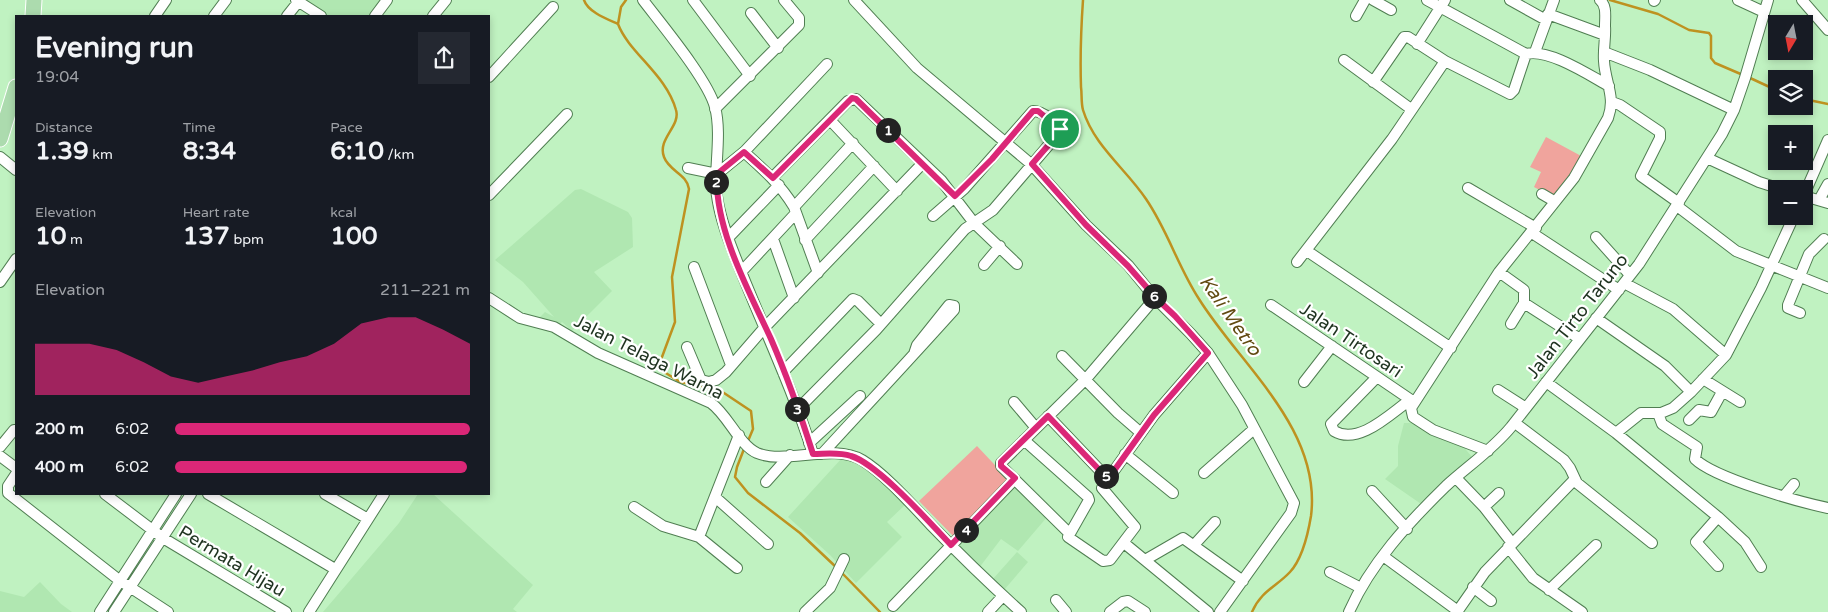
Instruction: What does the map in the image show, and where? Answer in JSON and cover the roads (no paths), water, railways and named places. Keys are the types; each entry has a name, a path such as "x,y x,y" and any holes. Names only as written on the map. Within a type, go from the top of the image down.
{"main road":[{"path":"33,15 34,0"},
{"path":"1,132 15,90"}],"street":[{"path":"156,15 166,0"},
{"path":"215,15 226,0"},
{"path":"376,15 387,0"},
{"path":"434,15 446,0"},
{"path":"643,0 696,73 716,109 719,204 728,238 783,372 809,443 817,454 914,354 954,310 954,306 949,305 943,312 917,345 914,354"},
{"path":"693,0 750,76"},
{"path":"716,109 778,48 800,22 784,0"},
{"path":"854,0 907,59 1032,164 1086,225 1128,266 1208,353 1242,405 1294,504 1291,512 1220,612"},
{"path":"1356,16 1365,0"},
{"path":"1373,0 1391,10"},
{"path":"1427,0 1443,4 1531,53 1566,63 1609,86"},
{"path":"1510,0 1547,17 1605,35"},
{"path":"1373,82 1400,40 1408,37 1446,61 1510,94 1514,90 1554,0"},
{"path":"1600,0 1605,9 1605,35 1608,53 1605,76 1615,103 1660,132 1660,138 1641,176 1736,251 1828,288"},
{"path":"1738,0 1764,12"},
{"name":"Jalan Tirto Taruno","path":"1352,611 1361,588 1383,556 1406,529 1456,478 1488,451 1514,423 1624,283 1678,204 1734,110 1768,0"},
{"path":"1802,0 1828,30"},
{"path":"288,15 298,1 319,15"},
{"path":"1417,44 1443,4"},
{"path":"490,75 553,7"},
{"path":"751,14 778,48"},
{"path":"1608,53 1734,110"},
{"path":"1344,60 1411,109"},
{"path":"1298,262 1392,139 1446,61"},
{"path":"717,174 744,152 827,64"},
{"path":"728,238 830,120 848,101 856,99 923,163 955,196 974,222 1018,264"},
{"path":"1377,378 1334,421 1332,428 1334,431 1345,434 1359,434 1412,401 1451,348 1499,272 1574,178 1615,103"},
{"path":"797,410 881,324 942,254 974,222 993,210 1059,133 1057,125 1038,111 1033,111 964,189 933,216"},
{"path":"490,194 567,114"},
{"path":"830,120 897,191"},
{"path":"1812,180 1824,156 1828,140"},
{"path":"742,272 773,239 795,210 853,143"},
{"path":"744,152 776,181 795,210 818,273"},
{"path":"0,157 15,169"},
{"path":"1707,158 1768,185"},
{"path":"687,347 698,375 705,382 716,380 923,163"},
{"path":"805,240 874,166"},
{"path":"688,168 717,174"},
{"path":"1824,202 1828,184"},
{"path":"1468,188 1534,230 1672,310 1726,355"},
{"path":"1542,194 1554,201"},
{"path":"1616,434 1641,413 1661,413 1673,408 1692,392 1726,355 1790,225"},
{"path":"1596,238 1624,283"},
{"path":"773,239 794,298"},
{"path":"1800,314 1788,308 1788,305 1809,254 1824,239"},
{"path":"984,265 1000,246"},
{"path":"1307,251 1451,348"},
{"path":"0,282 4,266 15,260"},
{"path":"694,268 731,365"},
{"path":"1499,272 1524,290 1524,303 1511,324"},
{"path":"1070,534 1000,465 1086,379 1156,298"},
{"name":"Jalan Telaga Warna","path":"490,299 520,318 554,327 598,353 711,403 727,418 750,449 760,454 844,454 864,462 906,499 1021,612"},
{"path":"783,372 853,299 858,301 881,324"},
{"path":"1524,303 1580,340"},
{"name":"Jalan Tirtosari","path":"1271,306 1412,401"},
{"path":"1596,318 1665,366 1692,392"},
{"path":"1304,382 1332,346"},
{"path":"1024,440 1088,497 1089,500 1068,537 1103,561 1110,560 1135,527 1126,514 1102,488 1141,432 1208,353"},
{"path":"1062,356 1114,409 1141,432"},
{"path":"1703,379 1740,402"},
{"path":"1546,382 1616,434 1718,517 1745,542 1762,567"},
{"path":"1498,390 1526,408"},
{"path":"1689,420 1699,410 1710,412 1722,392"},
{"path":"809,443 860,396"},
{"path":"1412,401 1412,414 1420,423 1433,430 1488,451"},
{"path":"1014,402 1036,428"},
{"path":"1661,413 1659,416 1662,424 1697,447 1695,460 1728,477 1784,496 1828,508"},
{"path":"1048,416 1108,479"},
{"path":"1514,423 1564,460 1570,468 1574,480 1652,543"},
{"path":"15,429 1,449 15,467"},
{"path":"1204,473 1254,429"},
{"path":"699,537 740,437"},
{"path":"1125,454 1173,493"},
{"path":"766,482 790,455"},
{"path":"15,476 8,486 8,493 119,580 168,612"},
{"path":"892,606 1015,478"},
{"path":"1456,478 1484,507 1533,578 1582,612"},
{"path":"1383,556 1457,611 1473,587 1510,545 1574,480"},
{"path":"1784,496 1794,484"},
{"path":"1372,490 1406,529"},
{"path":"1484,507 1499,493"},
{"name":"Permata Hijau","path":"106,495 152,531 286,612"},
{"path":"100,612 175,495"},
{"path":"114,612 190,495"},
{"path":"210,495 335,569"},
{"path":"327,495 368,519"},
{"path":"308,612 383,495"},
{"path":"715,497 768,544"},
{"path":"634,507 663,526 699,537 737,568"},
{"path":"1718,517 1696,542 1718,566"},
{"path":"1194,545 1215,522"},
{"path":"1144,560 1180,538 1194,545 1243,581"},
{"path":"1124,543 1208,612"},
{"path":"1549,590 1596,544"},
{"path":"805,612 830,588 843,562"},
{"path":"1330,572 1361,588"},
{"path":"1473,587 1491,601"},
{"path":"988,612 1003,596"},
{"path":"1056,600 1066,612"},
{"path":"1110,612 1123,602 1128,601 1146,612"}],"waterway":[{"path":"584,0 594,12 618,24"},
{"path":"626,0 621,7 618,24 630,45 664,85 671,97 677,116 664,144 664,157 666,162 682,176 689,189 672,277 675,322 659,365 661,370 680,382 718,389 751,411 753,429 748,441"},
{"name":"Kali Metro","path":"1083,0 1081,87 1082,107 1088,123 1102,146 1138,188 1154,211 1199,299 1274,400 1291,427 1304,455 1311,484 1311,516 1304,545 1295,566 1264,594 1252,612"},
{"path":"1610,0 1658,14 1689,30 1709,33 1711,36 1711,58 1715,63 1743,75"},
{"path":"1748,77 1768,86"},
{"path":"1813,101 1828,104"},
{"path":"744,449 735,477 748,493 800,533 837,568"},
{"path":"841,572 880,612"}]}
